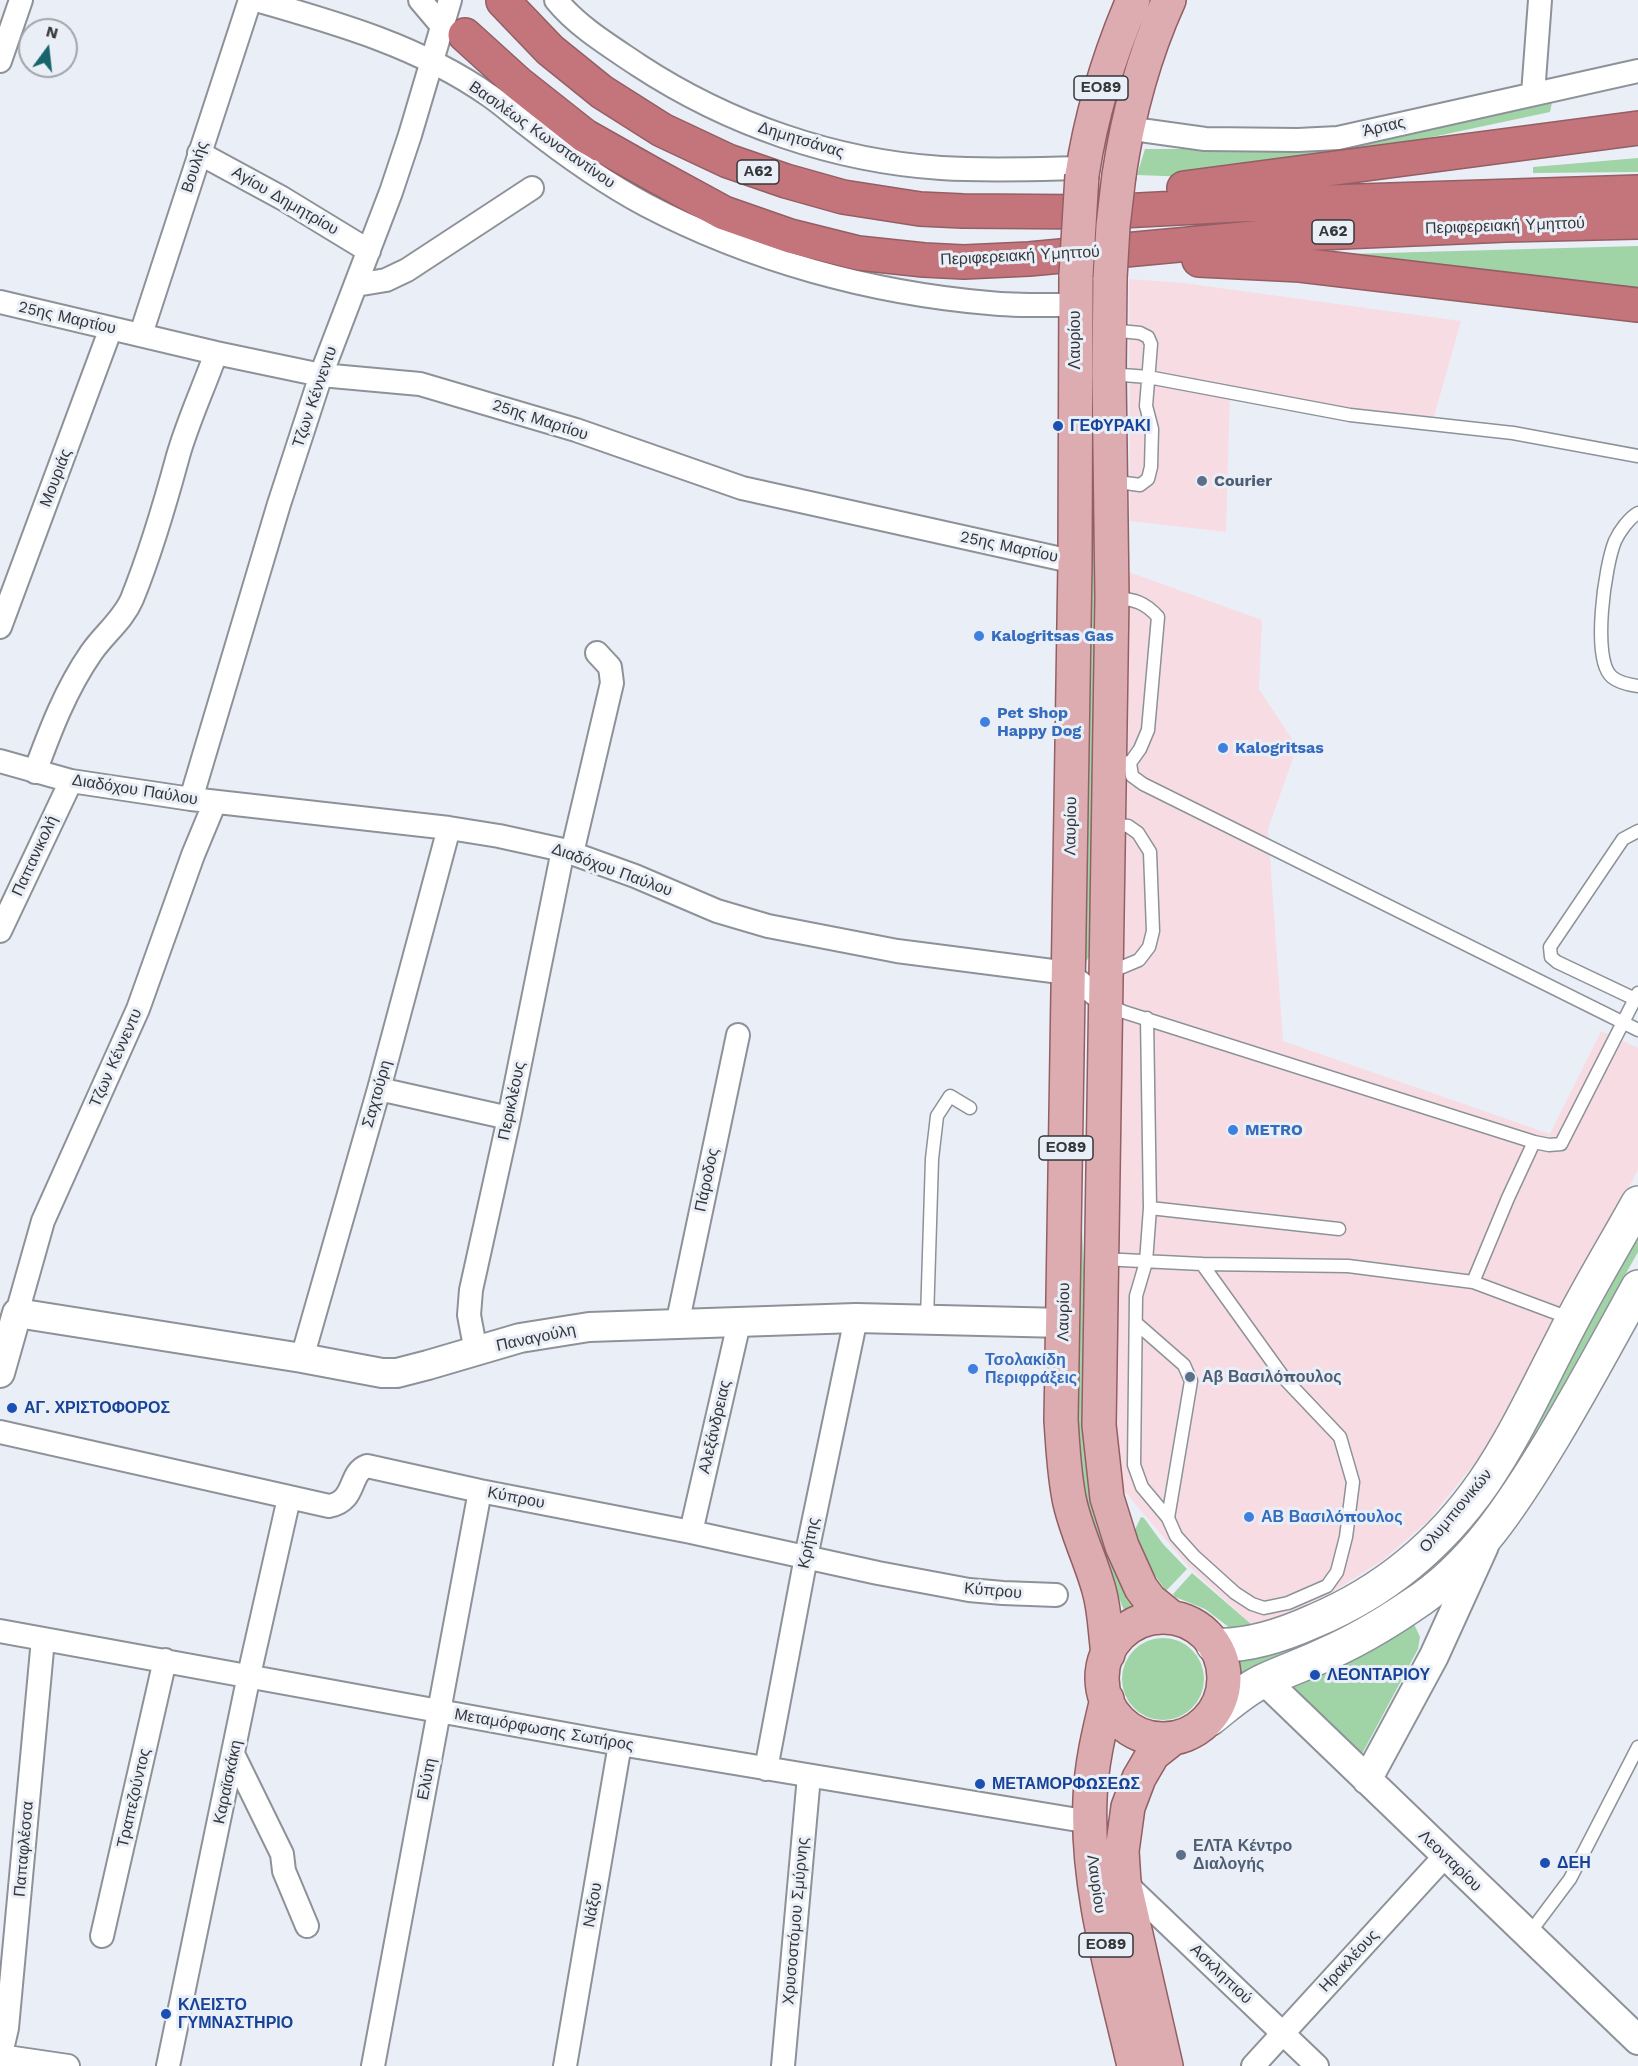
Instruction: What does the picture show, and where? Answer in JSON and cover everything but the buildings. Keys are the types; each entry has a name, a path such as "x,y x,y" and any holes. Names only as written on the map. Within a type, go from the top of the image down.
{"highway":[{"name":"Περιφερειακή Υμηττού","path":"503,1 550,50 602,92 662,130 728,161 843,197 920,208 963,211 1101,212 1237,205 1638,192"},
{"name":"Περιφερειακή Υμηττού","path":"453,31 585,136 724,213 790,236 858,253 964,262 1029,259 1296,234 1638,222"},
{"path":"1064,211 1188,187 1638,128"},
{"path":"1029,259 1153,257 1300,265 1638,305"}],"main road":[{"name":"Λαυρίου","path":"1108,1654 1103,1607 1070,1502 1061,1420 1076,562 1076,290 1082,172 1095,110 1127,1"},
{"name":"Λαυρίου","path":"1166,6 1126,128 1113,226 1110,278 1112,597 1119,762 1107,824 1099,1425 1107,1498 1122,1546 1141,1588 1150,1600 1171,1617 1199,1630 1213,1645"},
{"name":"Ολυμπιονικών","path":"1213,1645 1233,1646 1292,1630 1336,1612 1376,1589 1426,1550 1484,1483 1508,1443 1572,1319 1638,1203"},
{"path":"1210,1719 1237,1697 1264,1680 1324,1655 1364,1635 1412,1606 1452,1574 1489,1536 1534,1469 1638,1287"},
{"name":"Λαυρίου","path":"1171,1617 1156,1617 1132,1624 1114,1640 1103,1676 1107,1699 1119,1721 1143,1736 1172,1739"},
{"path":"1210,1719 1218,1704 1224,1684 1222,1664 1213,1645"},
{"name":"Λαυρίου","path":"1107,1699 1093,1764 1090,1822 1094,1889 1134,2066"},
{"name":"Λαυρίου","path":"1166,2066 1124,1881 1122,1851 1124,1823 1139,1778 1153,1754 1172,1739 1198,1730 1210,1719"}],"street":[{"path":"0,61 21,0"},
{"name":"Βουλής","path":"141,334 250,0"},
{"name":"Βασιλέως Κωνσταντίνου","path":"256,0 339,25 432,60 490,95 573,160 616,188 690,227 747,250 853,280 912,292 990,303 1076,290"},
{"path":"420,0 453,31"},
{"name":"Τζων Κέννεντυ","path":"191,799 262,558 321,375 369,251 410,135 432,60 453,31 450,0"},
{"name":"Δημητσάνας","path":"556,0 566,12 610,46 670,85 746,123 827,150 940,168 1082,172"},
{"path":"1533,94 1540,0"},
{"path":"1127,1 1166,6"},
{"name":"Άρτας","path":"1126,128 1204,139 1317,140 1338,138 1638,71"},
{"name":"Αγίου Δημητρίου","path":"199,153 282,198 369,251"},
{"path":"356,285 386,280 408,270 532,188"},
{"name":"25ης Μαρτίου","path":"0,303 321,375 420,384 576,430 742,488 1076,562"},
{"name":"Μουριάς","path":"0,627 111,328"},
{"path":"35,772 63,703 89,655 118,621 131,601 164,511 179,454 216,353"},
{"name":"Περικλέους","path":"476,1352 469,1315 471,1290 568,852 612,683 610,667 597,653"},
{"name":"Διαδόχου Παύλου","path":"0,761 71,781 191,799 449,828 500,836 568,852 635,876 717,911 768,926 897,951 1068,973"},
{"name":"Παπανικολή","path":"0,931 71,781"},
{"name":"Τζων Κέννεντυ","path":"17,1313 43,1221 150,980 193,855 215,802"},
{"name":"Σαχτούρη","path":"302,1358 379,1089 449,828"},
{"path":"1068,973 1105,988"},
{"name":"Πάροδος","path":"677,1325 738,1035"},
{"path":"379,1089 509,1118"},
{"path":"0,1373 17,1313"},
{"name":"Παναγούλη","path":"17,1313 389,1373 418,1368 520,1338 590,1327 856,1318 1064,1323"},
{"name":"Κρήτης","path":"766,1768 806,1557 856,1318"},
{"name":"Αλεξάνδρειας","path":"691,1532 740,1323"},
{"name":"Κύπρου","path":"0,1432 329,1506 337,1505 348,1496 360,1472 367,1466 480,1491 691,1532 878,1573 969,1590 1056,1595"},
{"name":"Ελύτη","path":"373,2066 480,1491"},
{"name":"Καραϊσκάκη","path":"168,2066 249,1675 289,1498"},
{"path":"1367,1780 1434,1656 1489,1536"},
{"path":"1376,1589 1402,1599 1429,1621 1436,1641 1434,1656"},
{"name":"Μεταμόρφωσης Σωτήρος","path":"0,1631 620,1744 1090,1822"},
{"name":"Παπαφλέσσα","path":"0,2056 8,2016 43,1639"},
{"name":"Τραπεζούντος","path":"102,1936 165,1660"},
{"name":"Λεονταρίου","path":"1264,1680 1638,2040"},
{"name":"Νάξου","path":"565,2066 620,1744"},
{"path":"234,1756 282,1854 284,1871 307,1926"},
{"name":"Χρυσοστόμου Σμύρνης","path":"783,2066 809,1776"},
{"name":"Ηρακλέους","path":"1253,2066 1445,1856"},
{"name":"Ασκληπιού","path":"1124,1881 1317,2066"},
{"path":"0,2056 68,2066"}],"lane":[{"path":"1109,330 1140,333 1148,337 1151,344 1146,406 1152,429 1151,467 1148,480 1140,485 1110,480"},
{"path":"1109,374 1148,376 1350,416 1513,433 1638,456"},
{"path":"1638,513 1616,539 1608,562 1601,601 1603,664 1611,677 1638,686"},
{"path":"1112,597 1138,601 1149,607 1158,617 1148,730 1140,748 1119,762 1132,776 1143,784 1638,1030"},
{"path":"1107,824 1128,826 1138,833 1150,852 1153,931 1149,947 1139,960 1105,988 1124,1011 1534,1142 1550,1145 1561,1144 1636,996 1557,962 1551,957 1550,947 1623,839 1638,831"},
{"path":"1147,1018 1150,1208 1146,1262 1136,1296 1134,1465 1142,1487 1168,1518 1176,1536 1194,1556 1235,1593 1252,1604 1264,1608 1288,1604 1327,1586 1336,1572 1346,1537 1353,1482 1340,1437 1284,1378 1203,1264"},
{"path":"927,1320 932,1159 937,1116 950,1096 970,1107"},
{"path":"1473,1282 1508,1197 1534,1142"},
{"path":"1150,1208 1339,1229"},
{"path":"1101,1259 1203,1264 1348,1266 1473,1282 1572,1319"},
{"path":"1136,1323 1184,1365 1191,1381 1168,1518"},
{"path":"1528,1935 1570,1879 1638,1747"}],"shaded area":[{"path":"1129,279 1184,283 1461,321 1433,420 1230,394 1226,532 1130,521"},
{"path":"1129,572 1262,620 1259,689 1297,747 1268,829 1283,1041 1550,1134 1601,1031 1638,1048 1638,1170 1483,1453 1428,1521 1383,1560 1312,1605 1293,1614 1251,1624 1188,1566 1121,1487 1114,1459 1122,814"}],"green space":[{"path":"1552,103 1550,112 1357,153 1191,177 1137,175 1145,149 1339,149"},
{"path":"1638,158 1638,172 1533,173 1533,167"},
{"path":"1638,246 1638,291 1311,255"},
{"path":"1088,276 1098,277 1098,585 1093,951 1081,969"},
{"path":"1079,1230 1082,1230 1086,1306 1107,1545 1097,1548 1077,1464"},
{"path":"1638,1233 1638,1252 1503,1487 1463,1539 1421,1579 1410,1578"},
{"path":"1141,1517 1187,1569 1166,1591 1144,1560 1132,1536"},
{"path":"1111,1554 1140,1608 1126,1615 1102,1557"},
{"path":"1192,1573 1251,1624 1237,1629 1230,1628 1205,1609 1175,1597 1173,1594"},
{"path":"1376,1607 1379,1608 1315,1644 1236,1680 1232,1657"},
{"path":"1414,1624 1420,1637 1418,1649 1363,1752 1360,1753 1293,1686"},
{"path":"1155,1638 1171,1638 1186,1645 1197,1656 1204,1671 1201,1695 1192,1708 1171,1720 1155,1720 1140,1713 1129,1702 1122,1687 1122,1671 1129,1656 1140,1645"}],"place":[{"name":"ΓΕΦΥΡΑΚΙ","path":"1058,426"},
{"name":"Courier","path":"1202,481"},
{"name":"Kalogritsas Gas","path":"979,636"},
{"name":"Pet Shop Happy Dog","path":"985,722"},
{"name":"Kalogritsas","path":"1223,748"},
{"name":"METRO","path":"1233,1130"},
{"name":"Τσολακίδη Περιφράξεις","path":"973,1369"},
{"name":"Αβ Βασιλόπουλος","path":"1190,1377"},
{"name":"ΑΓ. ΧΡΙΣΤΟΦΟΡΟΣ","path":"12,1408"},
{"name":"ΑΒ Βασιλόπουλος","path":"1249,1517"},
{"name":"ΛΕΟΝΤΑΡΙΟΥ","path":"1315,1675"},
{"name":"ΜΕΤΑΜΟΡΦΩΣΕΩΣ","path":"980,1784"},
{"name":"ΕΛΤΑ Κέντρο Διαλογής","path":"1181,1855"},
{"name":"ΔΕΗ","path":"1545,1863"},
{"name":"ΚΛΕΙΣΤΟ ΓΥΜΝΑΣΤΗΡΙΟ","path":"166,2014"}]}
